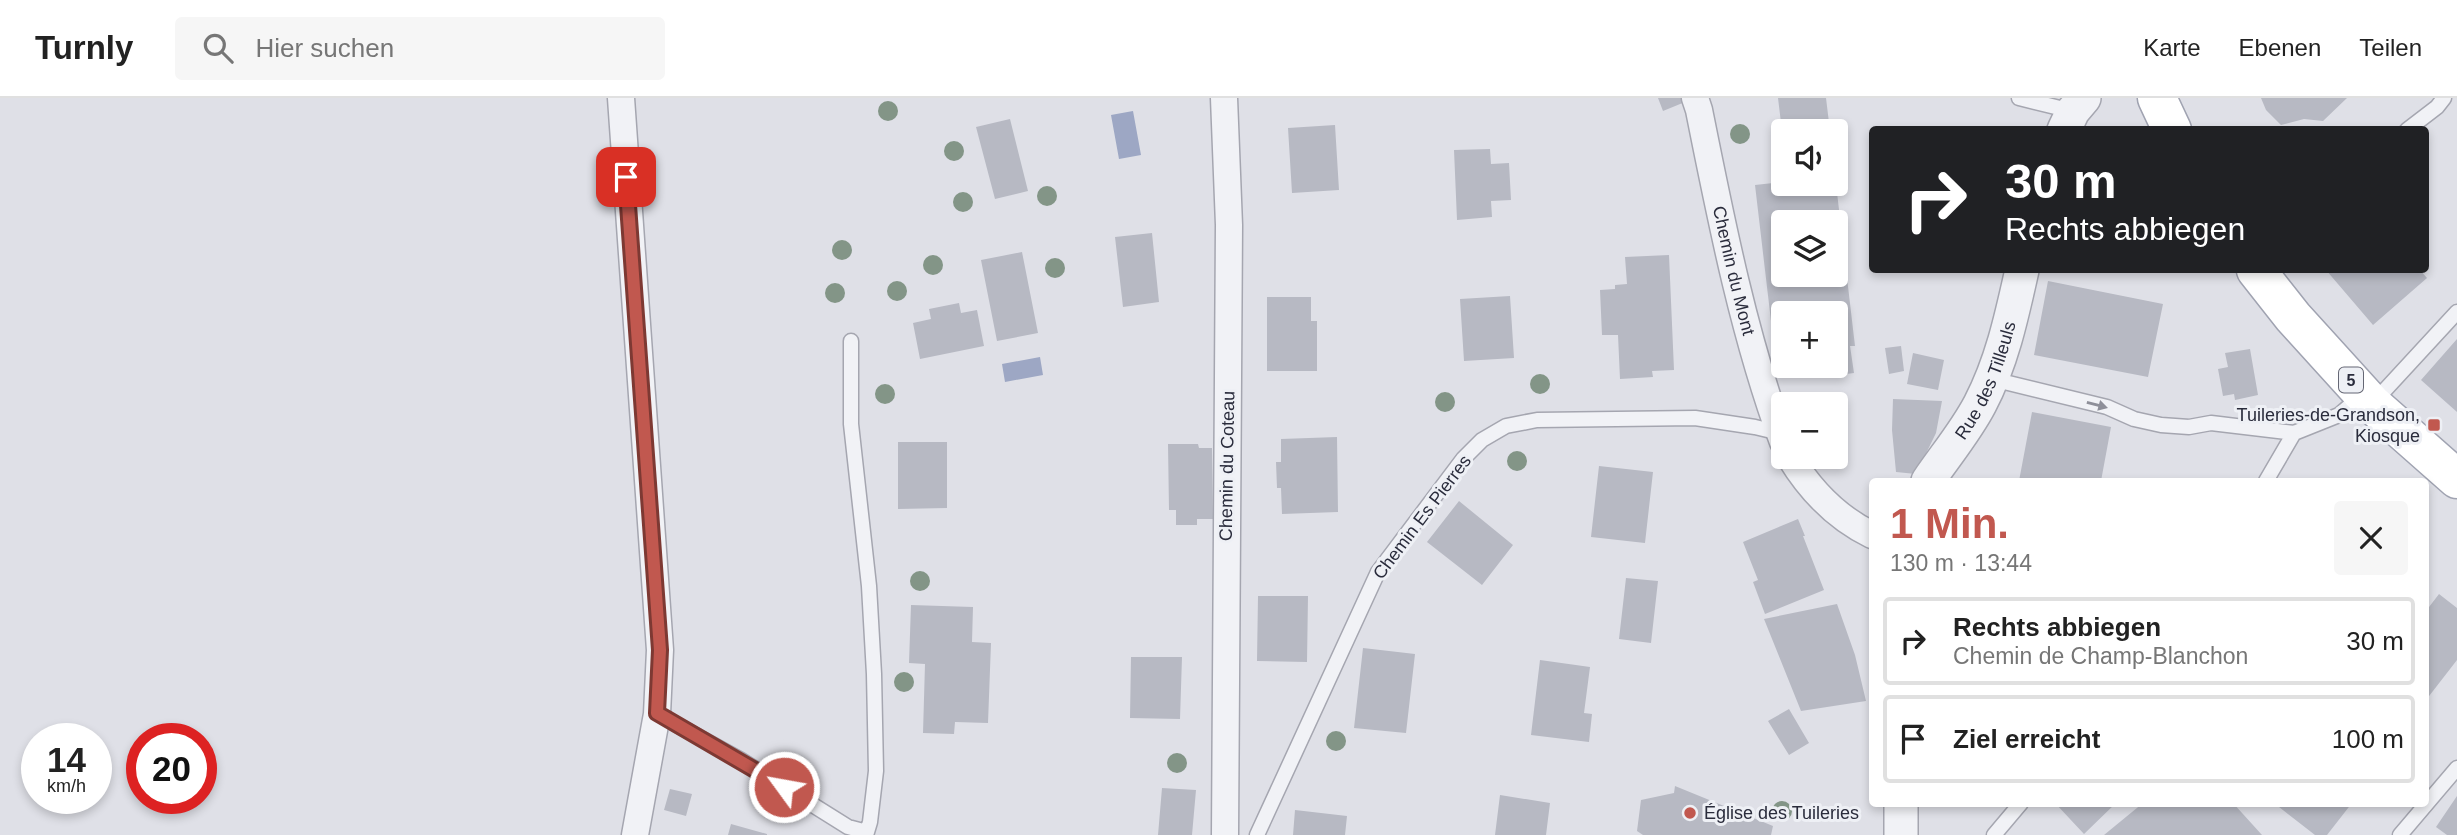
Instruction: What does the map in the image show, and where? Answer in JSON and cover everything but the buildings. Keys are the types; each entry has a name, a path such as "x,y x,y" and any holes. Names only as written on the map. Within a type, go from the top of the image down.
{"main road":[{"path":"2158,98 2170,126"},
{"name":"5","path":"2258,273 2293,317 2368,399 2457,479"}],"street":[{"path":"621,98 660,650 657,713 635,835"},
{"name":"Chemin du Coteau","path":"1224,98 1229,225 1225,835"},
{"name":"Chemin du Mont","path":"1695,98 1720,216 1771,402"},
{"name":"Rue des Tilleuls","path":"1930,478 1979,407 1992,379 2013,314 2021,273"},
{"name":"Chemin du Mont","path":"1798,469 1821,498 1844,518 1869,533"},
{"path":"1901,807 1901,835"}],"lane":[{"path":"2020,98 2074,113"},
{"path":"2412,126 2437,107 2444,98"},
{"path":"1992,379 2107,407 2134,419 2161,425 2189,427 2211,423 2294,433 2339,415 2368,399 2457,312"},
{"path":"657,713 741,760 848,827 867,832 876,771 874,674 869,586 851,424 851,341"},
{"name":"Chemin Es Pierres","path":"1257,835 1378,572 1463,459 1482,440 1506,426 1537,420 1695,418 1755,426 1771,436"},
{"path":"2268,478 2294,433"},
{"path":"2429,801 2457,768"},
{"path":"1994,835 2018,807"},
{"path":"2400,835 2424,807"}],"water":[{"path":"1133,111 1141,155 1119,159 1111,115"},
{"path":"1040,357 1043,375 1005,382 1002,364"}],"place":[{"name":"Tuileries-de-Grandson, Kiosque","path":"2434,425"},
{"name":"Église des Tuileries","path":"1690,813"}],"route":[{"path":"626,177 660,650 657,713 784,787"}]}
